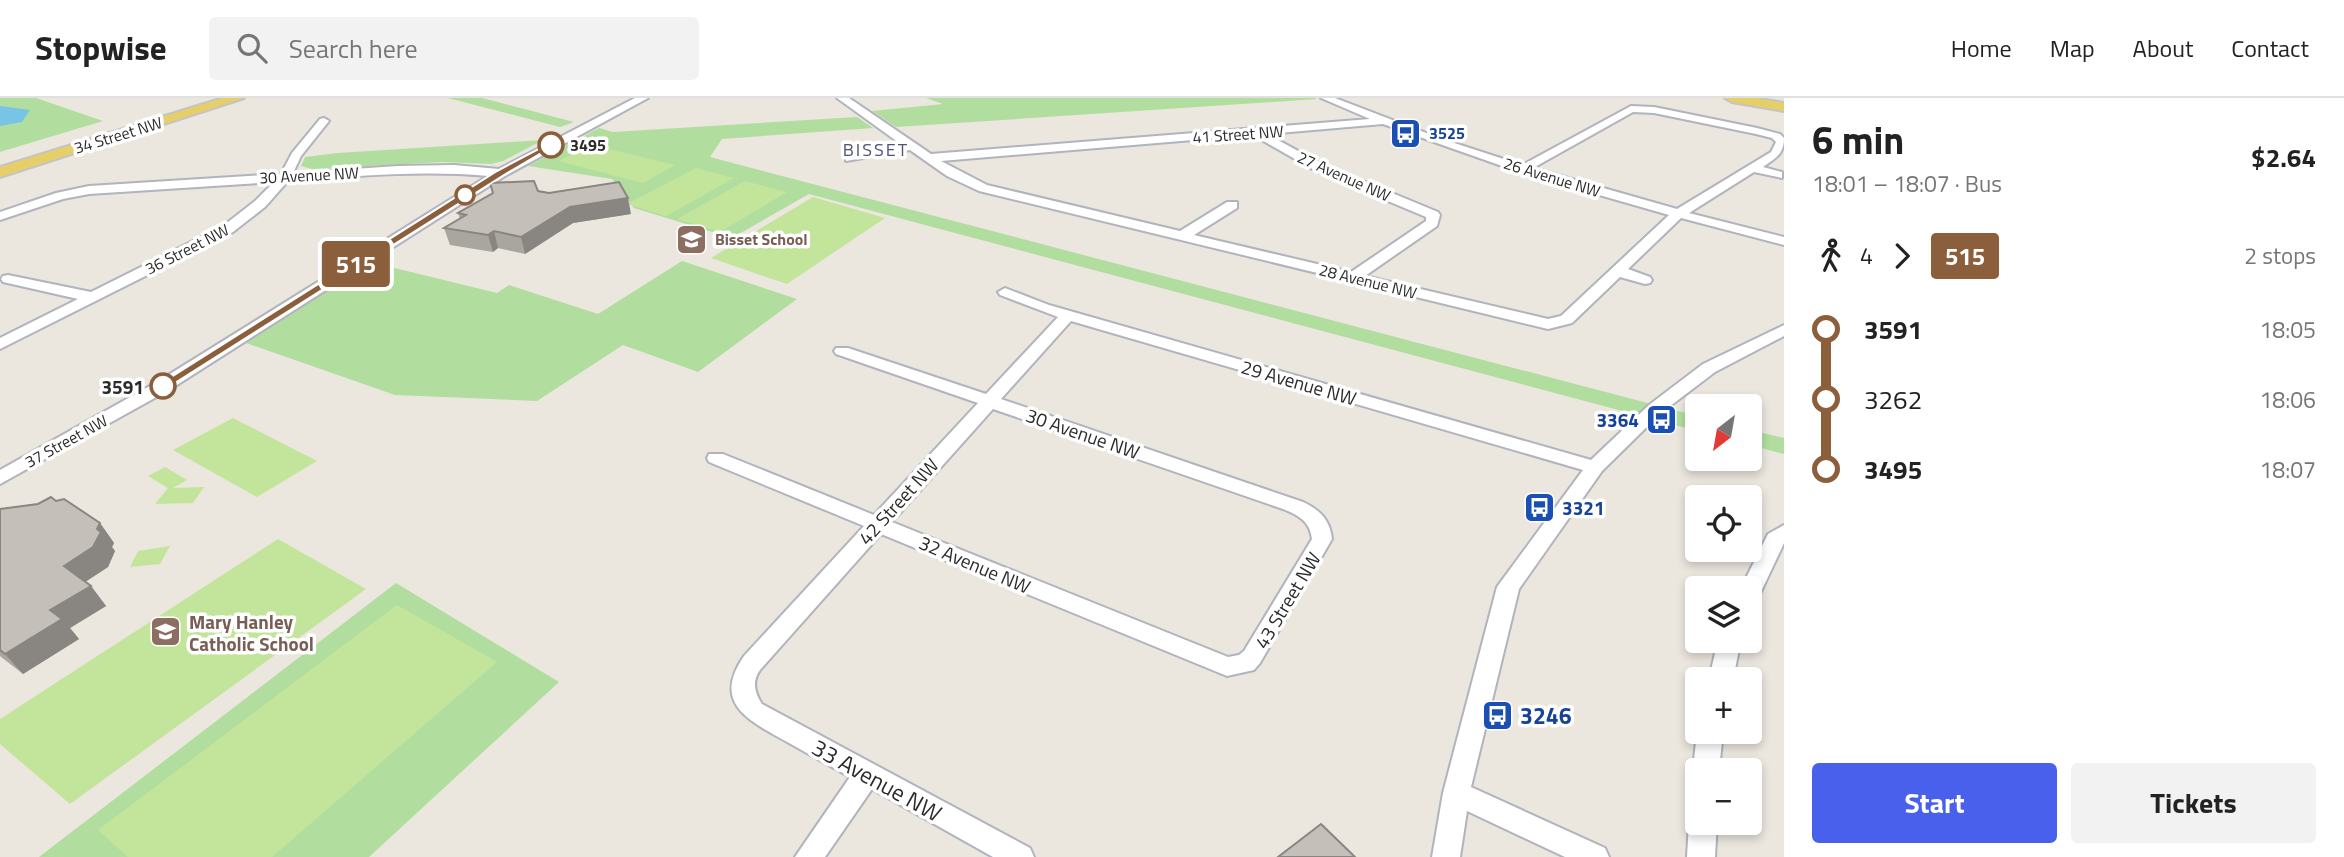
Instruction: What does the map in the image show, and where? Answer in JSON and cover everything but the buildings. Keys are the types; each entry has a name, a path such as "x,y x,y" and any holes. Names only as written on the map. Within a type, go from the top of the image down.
{"main road":[{"name":"34 Street NW","path":"0,162 210,98"},
{"name":"34 Street NW","path":"0,172 237,98"},
{"path":"1732,98 1784,104"},
{"path":"1750,98 1784,104"},
{"path":"1775,98 1784,104"}],"street":[{"path":"621,98 643,101"},
{"name":"28 Avenue NW","path":"842,98 928,158 960,178 983,188 1530,321 1554,324 1566,320 1618,271"},
{"name":"26 Avenue NW","path":"1326,98 1523,169 1678,214 1784,241"},
{"name":"37 Street NW","path":"1,477 174,379 500,173 643,101"},
{"path":"1523,169 1630,110 1642,109 1776,136 1782,142 1779,150 1678,214 1618,271 1645,280"},
{"name":"36 Street NW","path":"0,344 228,229 260,204 286,176 296,155 324,121"},
{"name":"41 Street NW","path":"928,158 1096,148 1384,121"},
{"name":"27 Avenue NW","path":"1257,133 1318,167 1433,215 1432,223 1352,278"},
{"path":"850,159 912,146"},
{"path":"1754,168 1777,175"},
{"name":"30 Avenue NW","path":"0,216 61,196 118,188 429,169 500,173"},
{"path":"105,204 118,188"},
{"path":"1182,236 1232,205"},
{"path":"8,279 92,297"},
{"name":"29 Avenue NW","path":"1005,292 1068,315 1595,467"},
{"name":"42 Street NW","path":"742,693 742,679 746,671 1068,315"},
{"path":"1446,857 1456,793 1508,587 1595,467 1655,409 1709,368 1784,330"},
{"name":"30 Avenue NW","path":"842,351 1290,503 1304,510 1319,523"},
{"name":"32 Avenue NW","path":"716,458 1215,664 1235,667"},
{"name":"43 Street NW","path":"1235,667 1252,657 1318,547 1322,539 1319,523"},
{"path":"1758,576 1775,539 1784,531"},
{"name":"33 Avenue NW","path":"742,693 753,711 1020,857"},
{"path":"809,857 867,775"},
{"path":"1456,793 1595,857"},
{"path":"1701,857 1702,835"}],"green space":[{"path":"0,98 36,98 103,121 0,152"},
{"path":"448,98 482,98 574,122 560,127"},
{"path":"926,98 1317,99 896,127 872,111 943,104"},
{"path":"857,117 873,128 722,139 710,157 1685,413 1685,428 809,194 732,238 634,208 612,179 528,166 599,128 613,132"},
{"path":"543,140 503,161 491,164 442,162 312,169 301,166 305,157 338,153"},
{"path":"592,145 675,165 643,183 558,161"},
{"path":"696,168 734,178 666,216 627,204"},
{"path":"745,181 787,192 720,232 677,219"},
{"path":"813,197 885,218 787,284 711,258"},
{"path":"682,261 797,299 698,372 623,345 537,401 395,395 246,343 370,262 497,293 509,285 598,314"},
{"path":"233,418 317,461 257,497 173,450"},
{"path":"1762,433 1784,438 1784,454 1762,448"},
{"path":"165,467 187,480 173,488 204,487 193,503 155,504 168,488 148,476"},
{"path":"278,539 366,589 70,804 0,744 0,719"},
{"path":"170,546 160,564 130,567 138,551"},
{"path":"396,583 559,682 369,857 39,857"},
{"path":"397,605 497,662 272,857 128,857 98,830"}],"water":[{"path":"0,106 30,110 22,122 0,126"}],"bus line":[{"name":"515","path":"163,386 500,173 551,145"}],"place":[{"name":"3525","path":"1406,133"},
{"name":"3495","path":"551,145"},
{"name":"Bisset School","path":"692,239"},
{"name":"3591","path":"163,386"},
{"name":"3364","path":"1662,419"},
{"name":"3321","path":"1539,507"},
{"name":"Mary Hanley Catholic School","path":"166,632"},
{"name":"3246","path":"1497,715"}],"district":[{"name":"BISSET","path":"876,149"}]}
